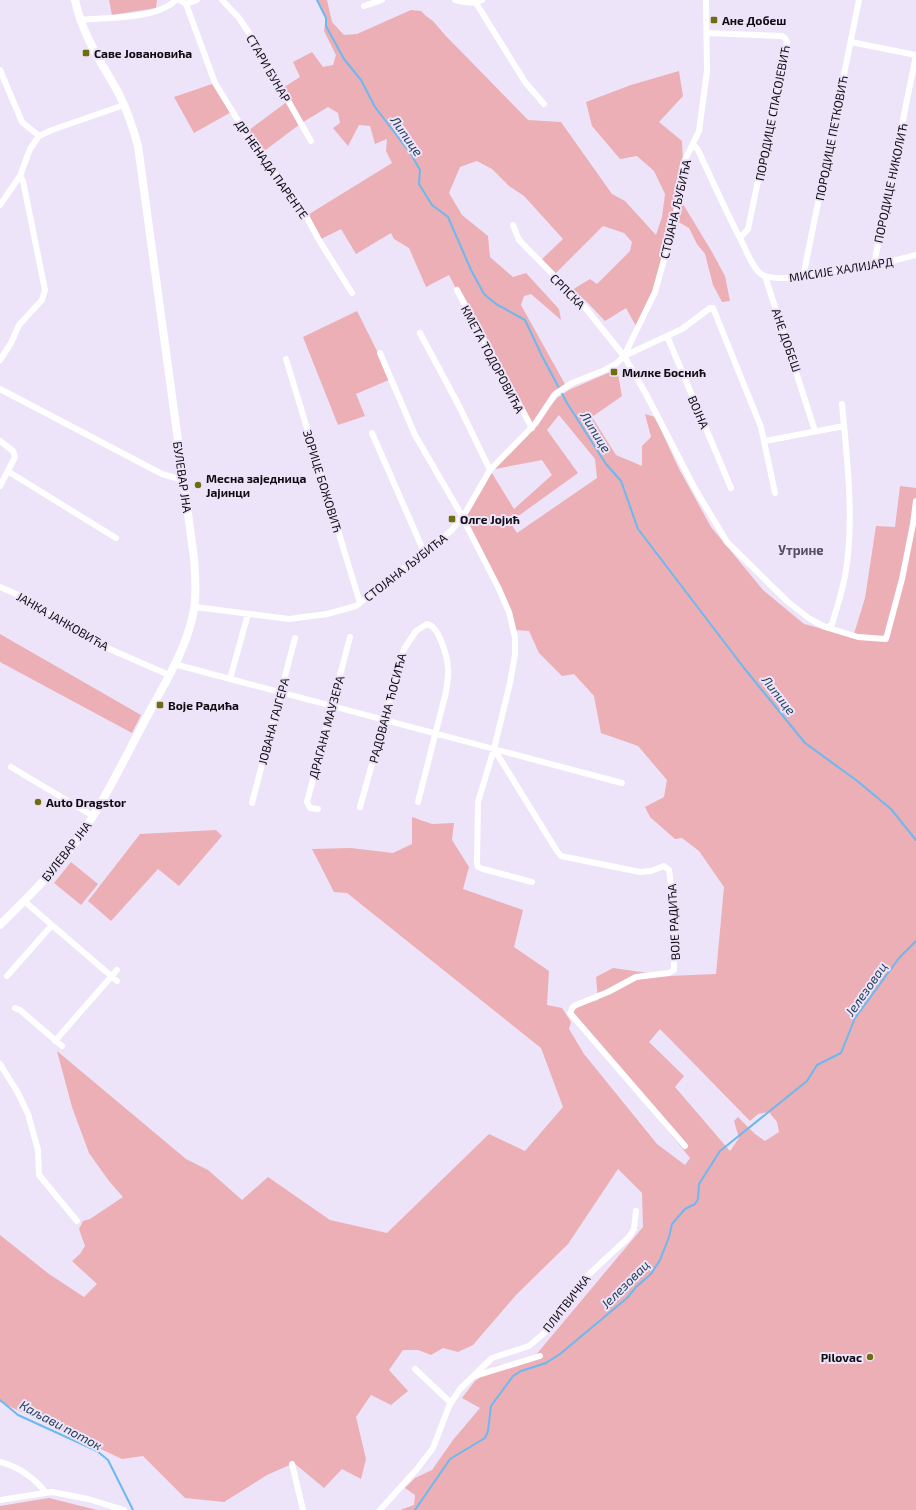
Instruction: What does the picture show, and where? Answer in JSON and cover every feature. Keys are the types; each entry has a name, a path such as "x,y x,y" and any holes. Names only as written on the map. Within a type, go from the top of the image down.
{"main road":[{"name":"БУЛЕВАР ЈНА","path":"0,925 66,855 93,816 169,675 185,640 195,607 196,579 138,146 134,130 124,106 92,48 80,20 74,0"}],"street":[{"path":"80,20 143,14 166,7 178,0 186,4 197,0"},
{"name":"СТАРИ БУНАР","path":"222,0 239,18 253,39 311,141"},
{"path":"364,6 382,0"},
{"path":"455,0 467,3 479,1 525,82 544,104"},
{"name":"СТОЈАНА ЉУБИЋА","path":"195,607 279,619 301,619 339,611 360,603 452,530 462,517 490,470 532,428 557,392 605,370 624,356 655,292 675,220 683,164 699,131 705,95 708,33 706,0"},
{"name":"ПОРОДИЦЕ ПЕТКОВИЋ","path":"803,277 859,0"},
{"name":"ДР НЕНАДА ПАРЕНТЕ","path":"186,4 215,83 263,159 295,197 352,293"},
{"name":"ПОРОДИЦЕ СПАСОЈЕВИЋ","path":"708,33 782,36 787,40 748,229 740,238"},
{"path":"851,42 916,55"},
{"name":"ПОРОДИЦЕ НИКОЛИЋ","path":"874,264 916,55"},
{"path":"0,70 22,122 39,136"},
{"path":"0,205 20,176 30,149 39,136 58,127 124,106"},
{"name":"АНЕ ДОБЕШ","path":"693,144 698,150 717,195 756,269 765,276 815,430"},
{"path":"0,360 12,343 18,325 42,300 45,290 23,181 20,176"},
{"name":"СРПСКА","path":"513,225 519,240 583,305 624,356 646,394 694,487 728,542 788,602 810,619 821,625 858,637 882,640 886,639 914,524 916,501"},
{"name":"МИСИЈЕ ХАЛИЈАРД","path":"765,276 779,279 803,277 916,255"},
{"name":"КМЕТА ТОДОРОВИЋА","path":"457,290 532,428"},
{"path":"624,356 682,329 710,308 713,308 765,441 775,493"},
{"path":"420,333 459,406 490,470"},
{"name":"ВОЈНА","path":"667,336 731,488"},
{"path":"380,353 415,435 462,517 509,612 515,637 513,668 494,749 478,802 477,863 478,866 483,869 532,882"},
{"name":"ЗОРИЦЕ БОЖОВИЋ","path":"286,359 360,603"},
{"path":"0,389 162,474 183,480"},
{"path":"828,627 832,624 843,585 848,549 848,496 842,404"},
{"path":"765,441 815,430 844,426"},
{"path":"372,433 424,552"},
{"path":"0,441 15,455 9,472 0,486"},
{"path":"9,472 116,538"},
{"name":"ЈАНКА ЈАНКОВИЋА","path":"0,587 22,597 61,623 105,647 169,675"},
{"path":"230,679 248,614"},
{"name":"РАДОВАНА ЋОСИЋА","path":"360,807 406,644 422,626 427,624 432,626 442,642 449,668 446,692 436,733"},
{"name":"ДРАГАНА МАУЗЕРА","path":"318,809 310,808 307,802 350,637"},
{"name":"ЈОВАНА ГАЈГЕРА","path":"252,803 295,638"},
{"path":"174,664 622,783"},
{"path":"418,802 436,733"},
{"name":"ВОЈЕ РАДИЋА","path":"494,749 561,856 640,872 651,871 664,866 669,870 674,907 674,970 669,973 636,977 608,992 576,1005 570,1013 685,1146"},
{"path":"11,767 93,816"},
{"path":"24,901 117,981"},
{"path":"7,976 52,925"},
{"path":"55,1041 117,970"},
{"path":"15,1008 20,1010 62,1046"},
{"path":"0,1064 18,1093 28,1114 38,1150 39,1175 77,1221"},
{"name":"ПЛИТВИЧКА","path":"380,1510 433,1448 451,1403 460,1389 492,1358 529,1346 543,1334 565,1308 585,1278 629,1238 634,1229 636,1211"},
{"path":"472,1377 540,1356"},
{"path":"415,1369 451,1403"},
{"path":"0,1462 25,1473 46,1492"},
{"path":"292,1464 303,1510"},
{"path":"0,1500 46,1492 88,1499 124,1510"}],"shaded area":[{"path":"109,0 157,0 156,8 112,15"},
{"path":"317,0 327,0 332,22 344,35 357,34 411,10 421,11 433,21 528,120 561,122 612,194 625,201 656,235 662,217 665,194 654,171 637,156 620,159 592,126 586,102 631,85 679,71 683,96 659,122 682,141 683,164 676,209 683,204 712,252 725,276 730,301 722,302 713,285 705,254 697,244 689,228 675,220 655,292 637,328 626,308 605,321 586,301 572,290 590,279 597,284 630,251 632,242 624,233 603,226 553,276 540,261 563,239 524,196 509,186 492,169 477,161 460,167 449,193 462,215 488,236 490,257 513,277 526,273 559,309 561,320 531,294 524,296 521,305 566,386 554,395 540,418 557,398 569,390 617,369 622,396 592,417 616,455 642,466 642,446 651,437 645,414 655,417 678,467 711,527 763,590 804,624 853,637 865,598 876,526 895,527 900,486 916,488 916,1510 400,1510 414,1505 415,1495 405,1488 415,1478 432,1470 453,1440 480,1408 462,1398 475,1381 496,1366 535,1356 643,1227 642,1193 618,1169 568,1244 516,1295 473,1345 458,1352 443,1348 431,1355 418,1350 403,1350 389,1370 408,1391 391,1405 371,1395 356,1417 366,1459 361,1479 342,1469 324,1488 294,1463 267,1475 224,1502 185,1498 143,1456 122,1459 0,1402 0,1235 49,1274 84,1297 97,1284 72,1261 80,1254 85,1246 79,1229 83,1221 90,1219 123,1197 109,1181 89,1153 72,1107 57,1051 186,1159 208,1170 242,1200 268,1177 330,1220 387,1233 489,1134 525,1151 563,1107 541,1048 347,893 334,892 312,849 351,848 393,853 412,844 412,817 432,824 454,823 452,840 469,867 463,889 523,910 514,947 549,971 547,1005 562,1008 571,1022 569,1029 584,1054 657,1144 685,1165 690,1158 573,1014 574,1007 598,1000 596,977 613,968 669,976 716,974 724,887 699,851 682,838 675,839 650,817 645,807 664,797 667,780 638,746 601,733 594,696 574,674 562,676 539,653 529,631 515,630 503,598 462,517 490,470 531,428 449,275 426,287 409,248 394,239 391,233 356,254 341,229 319,240 306,216 392,163 386,151 387,139 375,144 370,126 359,125 348,146 333,128 340,123 338,113 328,107 300,124 259,155 245,133 288,101 281,89 300,77 293,62 312,52 323,67 333,65 336,55 324,31 326,17","holes":["559,415 595,459 597,478 517,533 510,522 578,473 547,430","542,460 552,475 514,509 490,470","660,1029 750,1121 758,1114 769,1112 777,1122 779,1132 765,1141 755,1134 738,1117 734,1121 739,1138 730,1151 675,1087 684,1076 649,1042"]},
{"path":"215,83 233,111 194,133 174,97"},
{"path":"357,311 391,379 356,394 365,416 338,425 303,337"},
{"path":"0,634 141,715 132,733 0,662"},
{"path":"216,830 222,836 179,886 158,869 111,921 88,901 140,834"},
{"path":"71,862 98,884 81,905 54,883"},
{"path":"49,1498 97,1510 0,1510 0,1506"}],"waterway":[{"name":"Липице","path":"317,0 326,18 326,26 344,59 361,80 375,107 411,154 420,170 419,184 432,205 448,217 471,270 484,294 496,304 525,320 567,403 606,464 621,481 638,529 744,668 805,743 856,780 891,809 916,840"},
{"name":"Јелезовац","path":"415,1510 450,1459 485,1438 488,1431 491,1406 513,1376 521,1371 546,1363 560,1354 627,1298 636,1287 651,1274 660,1260 669,1237 672,1224 685,1209 695,1204 698,1199 699,1184 720,1151 807,1081 817,1065 841,1053 855,1018 899,958 916,941"},
{"name":"Каљави поток","path":"0,1400 18,1415 97,1451 108,1460 133,1510"}],"place":[{"name":"Ане Добеш","path":"714,20"},
{"name":"Саве Јовановића","path":"86,53"},
{"name":"Милке Боснић","path":"614,372"},
{"name":"Месна заједница Јајинци","path":"198,485"},
{"name":"Олге Јојић","path":"452,519"},
{"name":"Воје Радића","path":"160,705"},
{"name":"Auto Dragstor","path":"38,802"},
{"name":"Pilovac","path":"870,1357"}],"district":[{"name":"Утрине","path":"801,550"}]}
